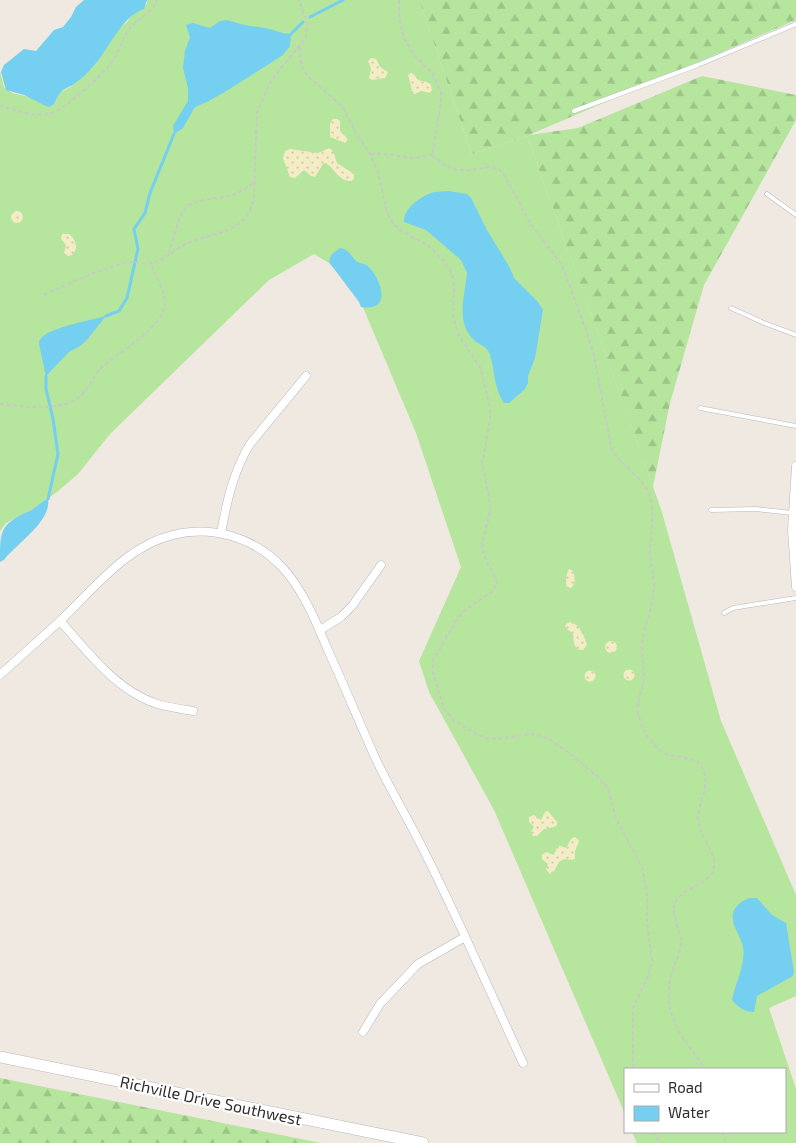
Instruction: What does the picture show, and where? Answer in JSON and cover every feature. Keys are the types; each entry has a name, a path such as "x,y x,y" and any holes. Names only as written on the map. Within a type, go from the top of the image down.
{"main road":[{"name":"Richville Drive Southwest","path":"0,1057 423,1143"}],"street":[{"path":"221,533 231,484 242,456 306,376"},
{"path":"796,471 792,513 796,587"},
{"path":"0,675 117,566 147,544 174,534 189,532 221,533 239,538 259,548 282,566 295,584 320,630 375,757 425,852 523,1063"},
{"path":"320,630 341,617 352,606 381,565"},
{"path":"60,621 106,670 129,690 156,704 192,711"},
{"path":"363,1032 380,1004 418,964 465,937"}],"lane":[{"path":"574,111 698,65 796,24"},
{"path":"767,194 796,215"},
{"path":"731,308 764,323 796,334"},
{"path":"700,408 796,426"},
{"path":"711,510 756,509 792,513"},
{"path":"724,613 733,608 796,598"}],"path":[{"path":"0,106 38,114 51,114 59,110 108,66 127,32 136,21 153,8 157,0"},
{"path":"44,295 99,270 130,262 151,263 189,242 223,233 242,222 253,206 257,113 271,81 306,38 308,28 299,0"},
{"path":"399,0 398,18 404,38 415,56 433,74 441,92 441,103 432,155"},
{"path":"300,47 301,63 304,70 311,79 342,107 371,155 378,172 387,212 393,224 428,246 451,270 454,285 453,308 455,324 458,334 481,369 490,408 490,420 482,464 489,496 490,511 482,546 496,577 497,584 491,593 469,607 458,617 434,658 432,669 440,700 451,718 481,736 499,739 532,734 551,740 597,776 608,788 614,814 644,873 647,891 646,921 652,962 648,976 633,1008 633,1068"},
{"path":"371,155 382,154 414,158 432,155 456,170 492,167 501,171 530,223 562,265 593,350 611,447 617,457 643,482 650,499 653,519 650,553 654,587 642,645 644,677 638,711 642,727 653,743 668,754 694,761 701,766 705,776 698,819 701,832 712,857 713,871 706,880 682,895 675,903 674,912 680,935 680,947 670,978 669,992 671,1013 677,1031 704,1068"},
{"path":"167,255 181,218 188,207 195,202 220,198 243,191 255,180"},
{"path":"0,404 45,406 68,403 79,398 100,370 141,338 163,312 166,304 165,296 151,263"},
{"path":"653,1133 661,1143"}],"green space":[{"path":"147,0 419,0 472,154 527,136 661,509 721,721 796,895 796,996 769,1008 796,1089 796,1143 637,1143 632,1133 786,1133 786,1068 624,1068 624,1112 494,810 429,692 419,661 461,567 416,433 362,305 346,281 329,263 314,254 269,280 110,434 78,474 33,509 6,523 0,531 0,71 4,87 12,93 55,103 60,92 72,86 93,67 117,30 127,22 134,12 147,4"},
{"path":"419,0 796,0 796,20 529,135 578,128 702,76 796,95 796,120 704,285 670,403 653,487 527,136 472,154"},
{"path":"0,1078 321,1143 0,1143"}],"sand":[{"path":"371,58 376,59 380,67 388,72 385,78 372,80 369,78 371,69 368,61"},
{"path":"412,72 418,80 431,85 432,90 430,93 421,91 413,94 408,75"},
{"path":"333,119 340,121 340,131 348,139 345,143 330,137 330,123"},
{"path":"329,148 333,151 337,163 354,174 352,181 340,177 326,163 323,164 315,177 304,170 295,178 290,177 283,158 285,151 290,149 318,153"},
{"path":"19,211 22,212 22,222 15,223 12,222 11,215 12,212"},
{"path":"62,234 69,234 75,241 76,247 72,255 68,256 64,253 66,245 61,239"},
{"path":"569,569 573,571 575,578 571,588 567,588 566,584"},
{"path":"570,622 576,625 583,634 587,645 583,650 577,649 573,634 565,627"},
{"path":"609,641 613,641 617,647 613,653 609,653 605,649 605,645"},
{"path":"629,669 635,675 629,681 623,675"},
{"path":"590,670 596,676 590,682 584,676"},
{"path":"548,811 557,822 557,825 544,829 537,836 533,836 531,832 534,827 529,822 529,817 534,815 541,820 545,812"},
{"path":"574,837 579,841 575,851 575,859 562,860 551,874 548,872 546,869 548,864 542,859 542,855 546,852 554,855 557,847 566,848"}],"water":[{"path":"84,0 147,0 144,9 128,19 89,71 73,85 61,92 53,105 48,107 24,95 6,90 1,72 4,65 24,49 36,51 54,30 63,27 76,7"},
{"path":"228,20 291,34 290,46 283,55 228,90 195,107 183,128 174,134 173,126 188,101 188,88 183,68 185,51 190,37 186,25 193,23 210,28 220,21"},
{"path":"448,191 467,194 471,198 514,278 538,302 543,310 535,358 528,376 528,383 525,389 509,403 504,403 498,392 489,352 474,340 468,333 465,325 463,299 467,273 461,260 426,230 404,222 404,217 409,208 417,201 433,192"},
{"path":"340,248 347,251 374,273 382,294 381,300 377,305 361,307 329,262 331,255"},
{"path":"106,316 86,341 69,352 46,376 39,342 42,337 58,329"},
{"path":"48,499 48,507 39,524 0,562 0,543 3,530 11,521"},
{"path":"749,898 757,898 772,915 786,923 794,972 793,976 757,996 754,1012 742,1009 732,1000 743,957 742,943 734,925 733,914 741,902"}],"waterway":[{"path":"310,17 343,0"},
{"path":"291,34 303,22"},
{"path":"106,316 119,311 127,298 138,249 134,229 145,213 150,193 174,134"},
{"path":"46,376 46,389 58,454 48,499"}]}
